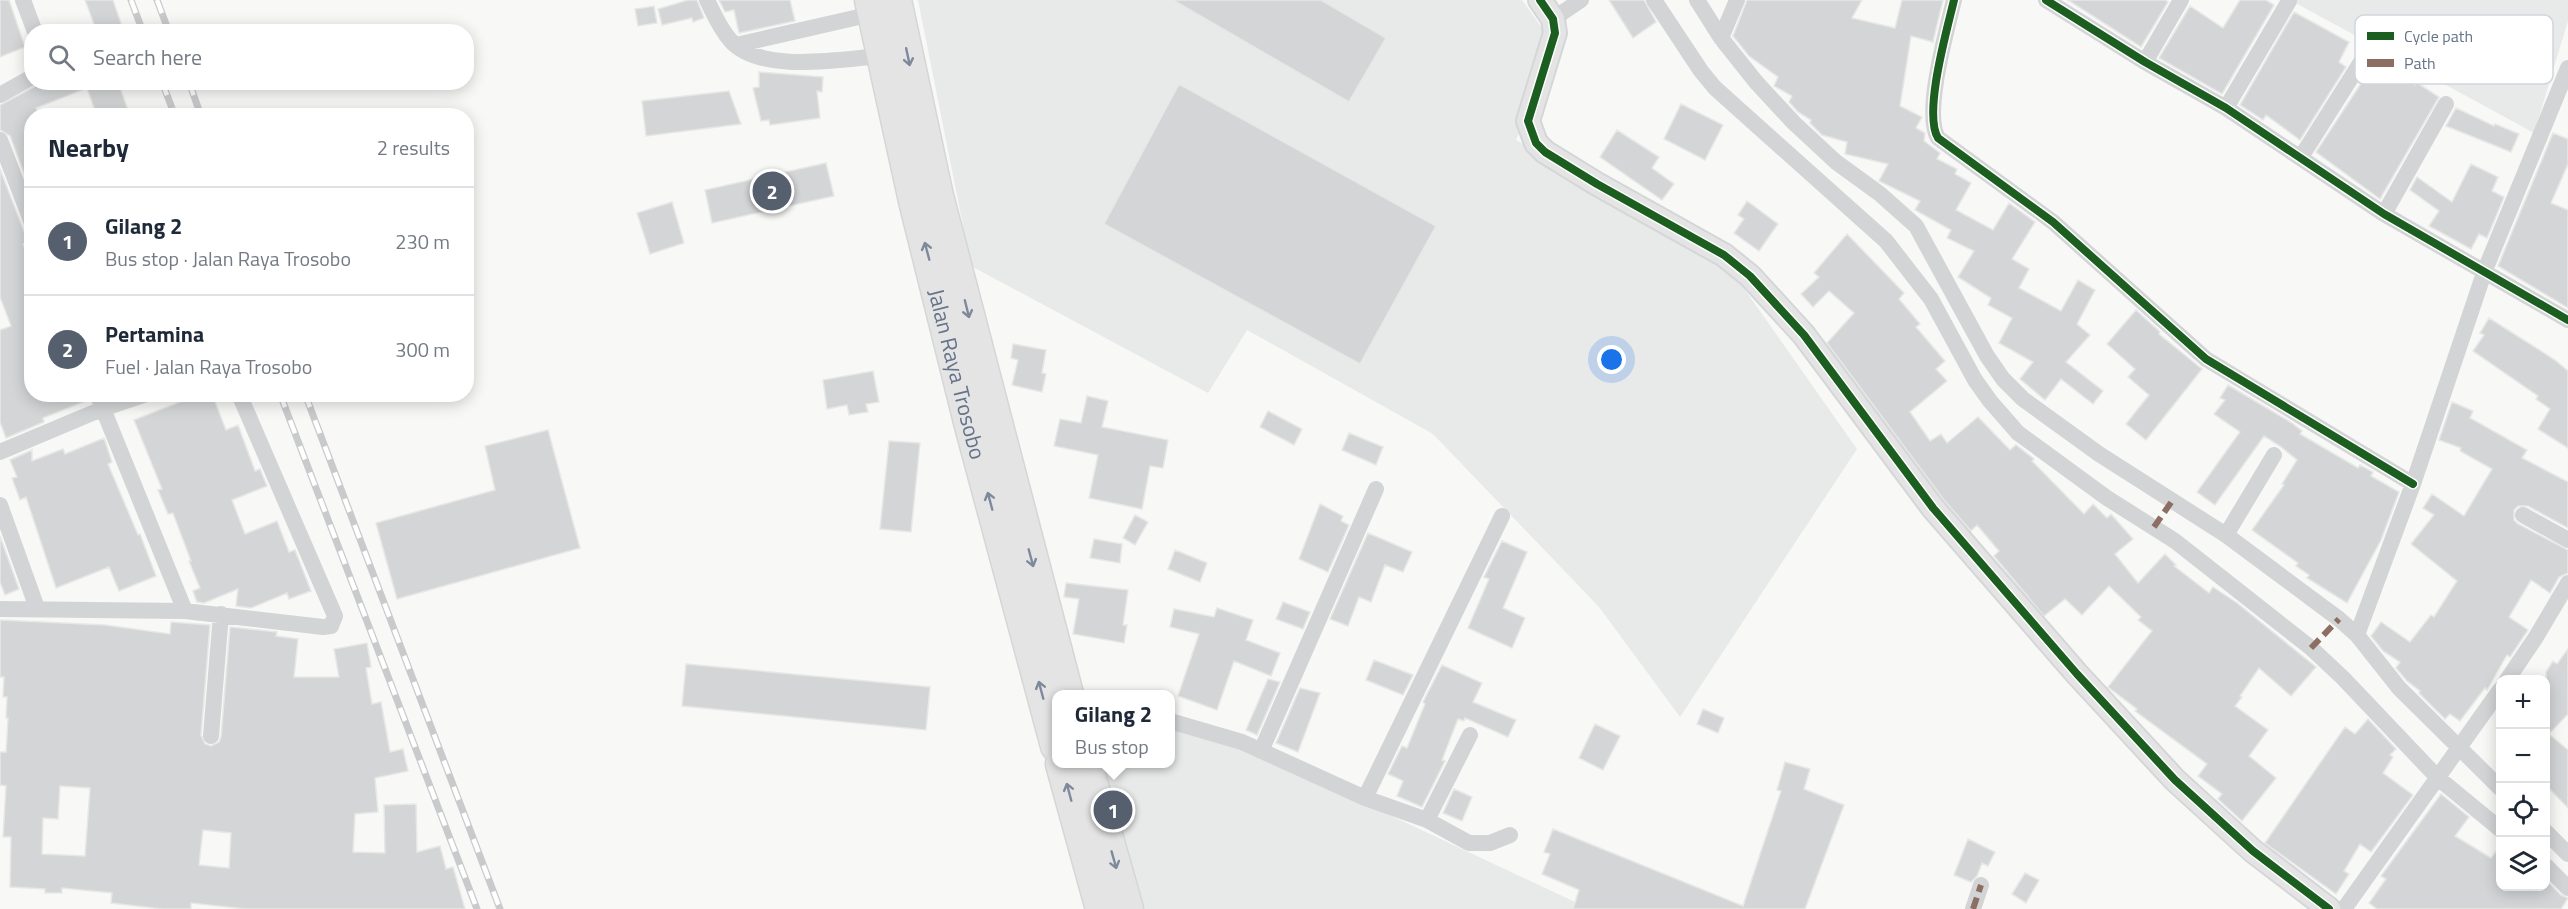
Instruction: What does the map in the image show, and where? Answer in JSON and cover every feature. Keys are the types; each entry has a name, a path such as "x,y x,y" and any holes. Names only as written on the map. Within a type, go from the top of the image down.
{"highway":[{"name":"Jalan Raya Trosobo","path":"880,5 881,56 970,426 1052,731"},
{"name":"Jalan Raya Trosobo","path":"880,5 938,196 1067,690"},
{"path":"1062,768 1101,909"},
{"path":"1088,768 1128,909"}],"street":[{"path":"23,0 32,24"},
{"path":"707,0 722,29 736,45 753,54 808,62 881,56"},
{"path":"1540,0 1553,19 1555,33 1528,121 1536,143 1597,184 1724,255 1750,276 1804,335 1933,508 2092,690 2175,780 2253,851 2329,909"},
{"path":"1553,19 1581,0"},
{"path":"1654,0 1701,71 1715,88 1886,241 1931,299 1975,380 2002,417 2018,433 2107,498 2175,541 2311,648 2440,776 2496,825"},
{"path":"1697,0 1721,38 1756,82 1794,123 1836,162 1880,194 1916,226 1987,356 2003,379 2016,392 2099,454 2226,535 2357,635 2399,688 2458,751 2496,784"},
{"path":"1721,38 1737,0"},
{"path":"1954,0 1935,92 1933,129 1938,138 2053,222 2206,359 2413,484"},
{"path":"2046,0 2064,5 2145,62 2226,108 2384,214 2485,270 2568,320"},
{"path":"2145,62 2181,0"},
{"path":"2226,108 2289,2"},
{"path":"736,45 880,5"},
{"path":"2357,635 2413,484 2485,270 2568,68"},
{"path":"2301,157 2355,72"},
{"path":"0,95 24,82"},
{"path":"2384,214 2446,104"},
{"path":"0,140 24,202"},
{"path":"0,452 100,402 185,610"},
{"path":"0,609 185,610 323,627 331,626 335,616 242,402"},
{"path":"2226,535 2274,455"},
{"path":"1261,751 1376,489"},
{"path":"0,505 37,608"},
{"path":"2523,515 2568,540"},
{"path":"1365,798 1502,516"},
{"path":"2510,675 2568,584"},
{"path":"211,736 220,614"},
{"path":"2344,909 2496,696"},
{"path":"1175,722 1202,729 1261,751 1365,798 1427,820 1469,843 1490,843 1510,835"},
{"path":"1427,820 1470,735"},
{"path":"2550,836 2568,854"},
{"path":"2550,870 2568,888"},
{"path":"1973,909 1981,885"}],"shaded area":[{"path":"918,0 1522,0 1555,46 1516,140 1731,270 1857,449 1680,717 1599,607 1433,434 1247,330 1208,393 971,266"},
{"path":"2290,0 2568,0 2568,21 2553,70 2553,15 2355,15 2355,35"},
{"path":"2444,84 2549,84 2534,133"},
{"path":"1175,714 1590,909 1144,909 1102,768 1175,768"}],"building":[{"path":"0,0 9,0 24,47 0,57"},
{"path":"85,0 113,0 121,24 94,24"},
{"path":"688,0 697,0 704,18 693,22 692,18 662,25 658,9"},
{"path":"719,0 790,0 795,21 739,33 734,10 725,12"},
{"path":"1173,0 1321,0 1386,38 1349,102"},
{"path":"1609,0 1644,0 1656,22 1633,38"},
{"path":"1747,0 1862,0 1852,18 1895,28 1902,0 1943,0 1933,42 1911,36 1900,106 1922,117 1916,128 1925,133 1924,141 1940,153 1937,159 1957,169 1955,174 1971,183 1956,210 1993,230 2009,203 2035,222 2012,259 2029,269 2019,288 2061,311 2078,280 2095,290 2077,324 2090,335 2066,362 2103,391 2093,404 2061,379 2045,400 2020,379 2033,362 1999,343 2012,318 1988,305 1991,298 1958,277 1974,251 1947,238 1951,230 1915,210 1920,201 1879,181 1888,164 1845,154 1847,142 1822,135 1810,123 1811,120 1798,112 1789,102 1792,96 1774,86 1778,77 1749,56 1733,36"},
{"path":"2068,0 2165,0 2168,2 2141,47"},
{"path":"2240,0 2266,0 2274,5 2222,94 2159,58 2190,6 2223,28"},
{"path":"654,6 657,23 638,26 635,9"},
{"path":"2294,12 2349,42 2339,62 2346,67 2300,140 2266,115 2263,120 2240,105"},
{"path":"759,72 823,77 822,92 817,91 820,118 770,125 769,120 761,121 753,88 759,87"},
{"path":"1179,84 1436,226 1360,364 1104,224"},
{"path":"2361,84 2419,84 2439,97 2380,199 2316,152"},
{"path":"28,90 82,90 36,108 24,108 24,173 10,136 0,130 0,105"},
{"path":"88,90 121,90 127,108 94,108"},
{"path":"729,91 741,124 646,136 642,101"},
{"path":"1681,104 1723,125 1705,160 1664,139"},
{"path":"2456,108 2494,126 2495,124 2519,134 2511,152 2446,126"},
{"path":"1617,130 1659,157 1652,168 1674,184 1662,200 1600,157"},
{"path":"2553,133 2568,139 2568,164 2551,203 2568,210 2568,308 2498,266"},
{"path":"826,163 834,196 712,223 705,190"},
{"path":"2471,164 2498,177 2492,191 2504,197 2487,238 2479,234 2471,249 2429,226 2439,211 2410,190 2417,177 2452,202"},
{"path":"0,169 24,232 24,402 83,402 43,418 44,422 6,438 0,422 0,330 11,326 0,297"},
{"path":"1747,201 1778,224 1759,251 1734,233 1744,219 1738,215"},
{"path":"672,202 684,243 650,254 637,213"},
{"path":"1847,234 1904,293 1899,299 1920,324 1916,327 1945,361 1936,369 1947,381 1910,412 1930,441 1941,434 1947,443 1978,417 2010,450 2016,445 2034,459 2032,461 2084,514 2093,504 2107,518 2111,514 2133,539 2115,554 2138,583 2165,554 2176,565 2174,566 2209,593 2213,587 2237,603 2316,667 2291,696 2259,668 2235,706 2268,730 2249,756 2276,778 2242,821 2218,799 2222,794 2198,776 2207,764 2135,711 2137,709 2108,687 2152,631 2138,620 2141,617 2109,586 2082,615 2065,599 2044,616 1994,556 1999,551 1977,525 1971,531 1944,500 1827,343 1854,313 1829,291 1813,307 1801,294 1819,277 1814,273"},
{"path":"2136,310 2160,332 2159,334 2202,369 2146,440 2126,424 2149,395 2128,377 2135,369 2107,344"},
{"path":"2489,318 2555,360 2568,371 2568,448 2538,429 2550,409 2536,399 2538,396 2473,351 2484,335 2480,333"},
{"path":"1013,344 1046,350 1042,373 1046,374 1042,392 1012,385 1018,360 1011,358"},
{"path":"873,371 879,402 866,404 868,412 849,415 847,405 827,409 823,380"},
{"path":"2228,385 2292,423 2302,431 2300,434 2358,468 2360,465 2373,472 2371,476 2399,492 2381,540 2347,603 2307,578 2309,575 2296,566 2298,563 2252,530 2284,485 2282,484 2297,460 2280,446 2264,436 2215,505 2197,492 2240,432 2214,414 2225,400 2220,398"},
{"path":"1087,396 1108,401 1102,427 1168,440 1163,468 1150,466 1142,509 1089,498 1098,455 1054,446 1060,419 1081,423"},
{"path":"180,402 215,402 226,430 238,425 255,471 260,469 267,486 232,500 245,534 277,521 289,552 295,550 311,591 289,599 287,593 251,608 236,606 238,589 204,603 197,602 193,591 200,588 189,561 191,561 173,513 168,514 158,490 162,489 134,420"},
{"path":"2452,402 2473,411 2470,418 2527,450 2522,458 2568,482 2568,528 2528,506 2518,506 2514,510 2514,520 2518,524 2568,550 2568,573 2559,577 2550,593 2531,580 2509,617 2528,630 2510,657 2507,655 2487,690 2485,688 2460,721 2450,714 2445,719 2396,668 2400,662 2383,651 2371,636 2381,622 2410,642 2431,615 2434,617 2457,581 2411,544 2434,515 2423,508 2432,494 2464,516 2492,469 2460,451 2461,448 2439,440"},
{"path":"1268,411 1302,429 1294,445 1260,427"},
{"path":"548,430 580,548 397,599 376,523 495,490 485,446"},
{"path":"1349,433 1383,447 1376,465 1342,450"},
{"path":"104,438 112,462 108,464 138,535 140,534 156,576 119,591 109,567 56,588 26,497 20,500 12,478 17,477 10,460 32,450 32,461 63,449 65,454"},
{"path":"889,441 920,443 911,532 880,529"},
{"path":"1320,504 1343,516 1341,521 1349,525 1328,572 1299,559"},
{"path":"1135,515 1148,522 1135,545 1123,538"},
{"path":"1368,533 1412,552 1403,572 1385,565 1371,602 1359,597 1348,626 1330,619"},
{"path":"0,536 19,589 5,595 0,582"},
{"path":"1094,539 1122,544 1120,563 1090,558"},
{"path":"1502,541 1527,552 1503,608 1525,618 1512,648 1468,628 1489,579 1484,577"},
{"path":"1175,550 1207,563 1200,582 1168,569"},
{"path":"1066,583 1128,590 1123,625 1127,625 1124,643 1073,634 1079,599 1064,597"},
{"path":"1283,602 1310,612 1303,629 1276,619"},
{"path":"1217,608 1253,620 1246,640 1280,653 1271,676 1234,661 1217,710 1178,696 1199,634 1170,627 1174,609 1214,617"},
{"path":"0,620 105,625 170,634 171,622 210,625 201,735 205,744 211,746 219,742 221,737 230,627 277,632 276,636 298,639 294,677 339,677 334,649 367,643 371,667 366,668 372,704 381,702 390,752 403,749 408,771 375,778 378,812 355,814 353,852 385,853 384,805 416,804 417,852 440,846 446,869 453,867 465,909 246,909 191,903 191,909 162,909 111,903 112,893 62,888 62,893 45,893 45,889 10,887 11,837 3,837 6,786 0,785 0,752 6,752 7,697 3,697 4,677 0,677","holes":["60,786 90,788 85,856 42,854 43,818 58,819","203,830 231,833 229,868 199,865"]},
{"path":"2568,649 2568,714 2550,733 2550,675 2546,675 2546,672 2553,661 2557,664"},
{"path":"1374,660 1413,675 1403,695 1366,680"},
{"path":"686,664 930,687 926,730 682,706"},
{"path":"1442,665 1482,683 1473,702 1516,720 1508,737 1465,718 1464,721 1458,719 1442,760 1445,761 1422,807 1397,796 1403,781 1388,774 1402,746 1407,748 1425,704 1423,702"},
{"path":"1268,679 1280,682 1257,735 1246,730"},
{"path":"1300,688 1320,693 1298,752 1276,743"},
{"path":"1703,709 1724,718 1718,733 1697,724"},
{"path":"2368,719 2396,749 2390,755 2393,757 2383,773 2413,795 2371,852 2360,844 2344,871 2349,874 2336,894 2265,843 2345,727 2355,734"},
{"path":"1595,724 1620,736 1603,770 1579,758"},
{"path":"2550,735 2568,750 2568,808 2550,789"},
{"path":"1785,762 1810,769 1804,789 1844,805 1805,909 1573,909 1579,890 1542,874 1550,854 1544,852 1553,829 1743,906 1781,791 1777,790"},
{"path":"1454,789 1472,797 1462,821 1443,813"},
{"path":"2441,794 2469,817 2455,836 2491,858 2496,851 2496,891 2550,891 2550,884 2561,895 2568,898 2561,909 2377,909 2369,903 2386,879 2381,876"},
{"path":"1968,839 1995,852 1988,866 1982,863 1977,876 1971,882 1954,875"},
{"path":"2025,873 2039,880 2026,903 2012,894"}],"railway":[{"path":"131,0 140,24"},
{"path":"157,0 166,24"},
{"path":"165,90 172,108"},
{"path":"192,90 198,108"},
{"path":"283,402 477,909"},
{"path":"308,402 500,909"}],"marked path":[{"path":"2154,527 2172,501"},
{"path":"2311,648 2339,619"},
{"path":"1973,909 1981,885"}],"cycle path":[{"path":"1540,0 1553,19 1555,33 1528,121 1536,143 1545,152 1597,184 1724,255 1750,276 1804,335 1933,508 2077,674 2175,780 2253,851 2329,909"},
{"path":"1954,0 1935,91 1934,126 1938,138 2053,222 2206,359 2413,484"},
{"path":"2046,0 2145,62 2226,108 2384,214 2568,320"}],"place":[{"name":"Pertamina","path":"772,191"},
{"name":"Gilang 2","path":"1113,810"}]}
